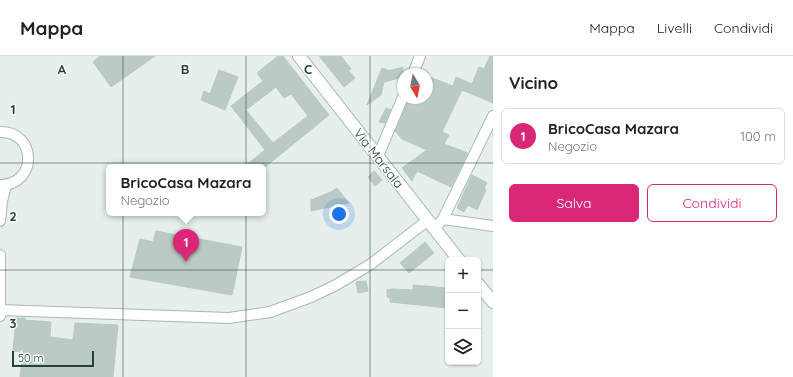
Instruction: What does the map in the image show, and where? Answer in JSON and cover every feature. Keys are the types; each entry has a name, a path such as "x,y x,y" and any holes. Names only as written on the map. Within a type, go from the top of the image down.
{"main road":[{"name":"Via Marsala","path":"299,56 458,257"},
{"path":"481,288 493,302"}],"street":[{"path":"415,68 420,56"},
{"path":"378,156 400,104"},
{"path":"443,219 493,116"},
{"path":"0,132 8,133 19,138 23,142 28,153 28,165 26,171 18,180 3,185 0,220"},
{"path":"0,310 228,318 270,312 311,297 336,285 371,264 431,224 443,219 493,226"},
{"path":"0,255 0,316"}],"building":[{"path":"100,56 155,56 111,87 93,62"},
{"path":"278,56 283,56 329,115 266,166 266,164 248,164 265,150 231,106 263,81 257,73","holes":["276,87 284,98 291,94 308,116 273,143 246,110"]},
{"path":"319,56 341,56 351,69 348,70 355,78 344,87"},
{"path":"490,56 493,56 493,103 462,90 442,132 449,135 444,144 468,153 451,187 417,171 412,181 402,168 427,150 402,139 395,131 406,104 433,104 433,78 453,86 456,77 472,84 479,67 484,69"},
{"path":"382,68 388,71 397,69 397,79 384,82 381,95 367,105"},
{"path":"219,70 238,77 225,110 201,100 204,91 210,94"},
{"path":"386,108 391,110 385,123 379,122"},
{"path":"374,171 382,180 375,186 368,177"},
{"path":"472,175 487,183 484,188 486,190 477,210 468,205 464,212 457,208"},
{"path":"337,188 349,203 311,211 311,200"},
{"path":"156,231 242,247 232,295 130,277 140,239 153,242"},
{"path":"425,242 434,253 409,273 400,263"},
{"path":"366,281 368,291 358,293 356,282"},
{"path":"413,285 445,288 445,308 390,302 390,298 387,297 387,290 413,290"},
{"path":"16,318 51,322 50,337 73,340 75,323 118,325 113,377 20,377 23,352 13,351"}],"place":[{"name":"BricoCasa Mazara","path":"186,262"}]}
